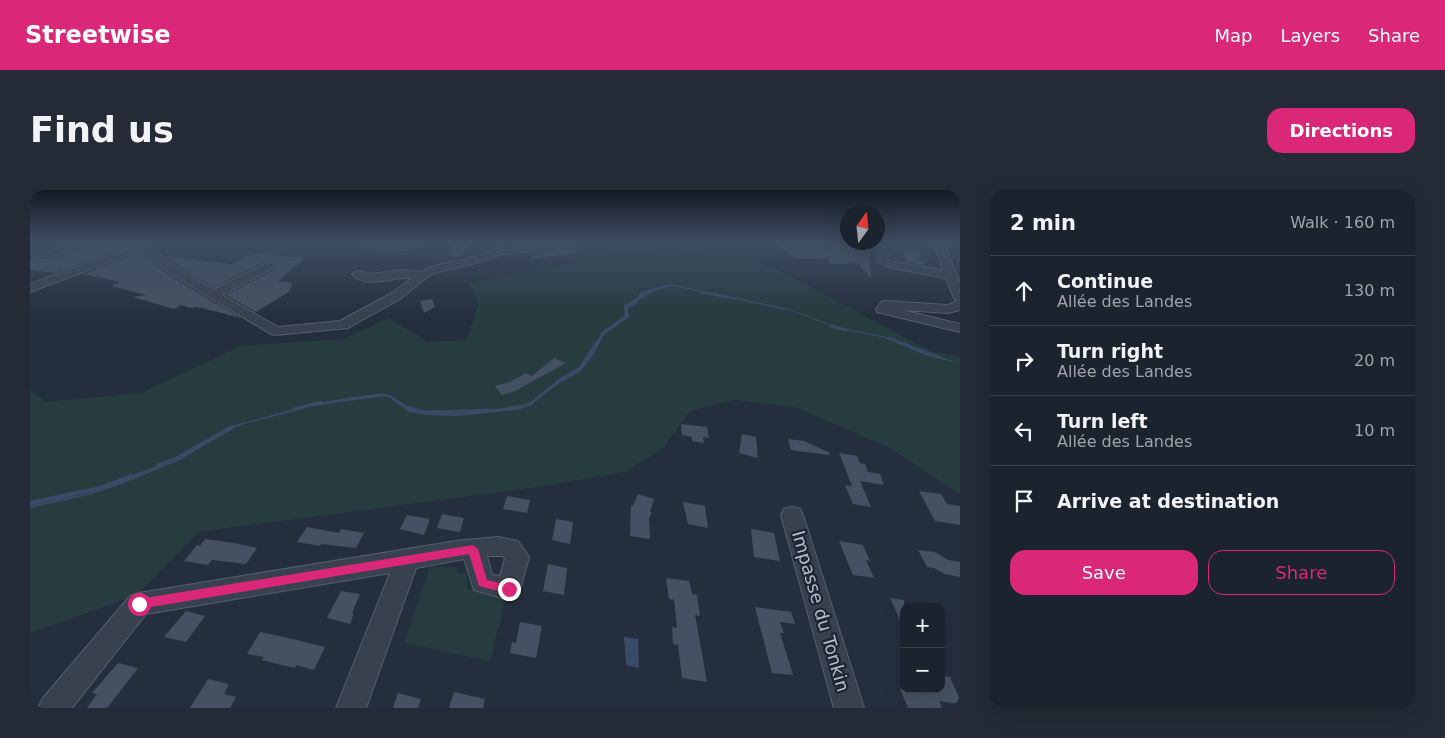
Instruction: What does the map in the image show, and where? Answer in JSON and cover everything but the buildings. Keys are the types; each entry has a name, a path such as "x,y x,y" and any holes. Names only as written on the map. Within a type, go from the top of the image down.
{"street":[{"path":"30,288 89,266"},
{"path":"169,266 276,331 343,324 375,308 421,276 446,266"},
{"path":"214,294 269,266"},
{"path":"898,266 951,275"},
{"path":"948,266 960,298"},
{"path":"358,274 360,277 399,274 421,276"},
{"path":"960,304 948,309 886,305 882,308 960,328"},
{"name":"Impasse du Tonkin","path":"792,515 849,708"},
{"path":"53,708 139,604 473,549"},
{"path":"351,708 408,560"}],"green space":[{"path":"554,266 768,266 930,351 960,357 960,494 890,448 795,407 734,400 690,411 663,448 625,472 524,489 198,532 137,595 30,633 30,390 45,402 141,393 240,346 343,339 389,318 428,342 467,340 478,304 469,283"},
{"path":"430,567 456,567 458,574 467,573 467,589 506,597 490,661 404,643"}],"water":[{"path":"665,285 674,285 789,309 837,327 892,338 960,364 925,355 885,338 836,328 792,311 672,286 643,294 635,305 628,308 629,317 604,335 592,357 580,372 561,382 531,405 518,410 457,416 426,415 409,412 389,397 384,396 314,406 244,424 229,430 182,459 122,484 89,495 30,508 30,505 89,493 140,472 176,460 232,426 312,404 352,397 385,394 392,396 414,411 461,413 508,410 519,407 532,401 550,386 580,368 586,362 601,334 625,317 624,307 632,303 641,292"},
{"path":"624,637 638,639 639,668 626,665"}],"waterway":[{"path":"623,318 626,316 625,306 656,289"},
{"path":"701,292 728,297"},
{"path":"602,334 625,317"},
{"path":"831,326 846,330"},
{"path":"557,382 580,368 597,342"},
{"path":"365,397 381,395"},
{"path":"294,409 321,402"},
{"path":"398,402 406,407 424,412 500,410 523,406"},
{"path":"159,465 174,460 232,427"},
{"path":"30,503 100,488 131,476"}],"route":[{"path":"139,604 473,549 482,583 509,589"}]}
